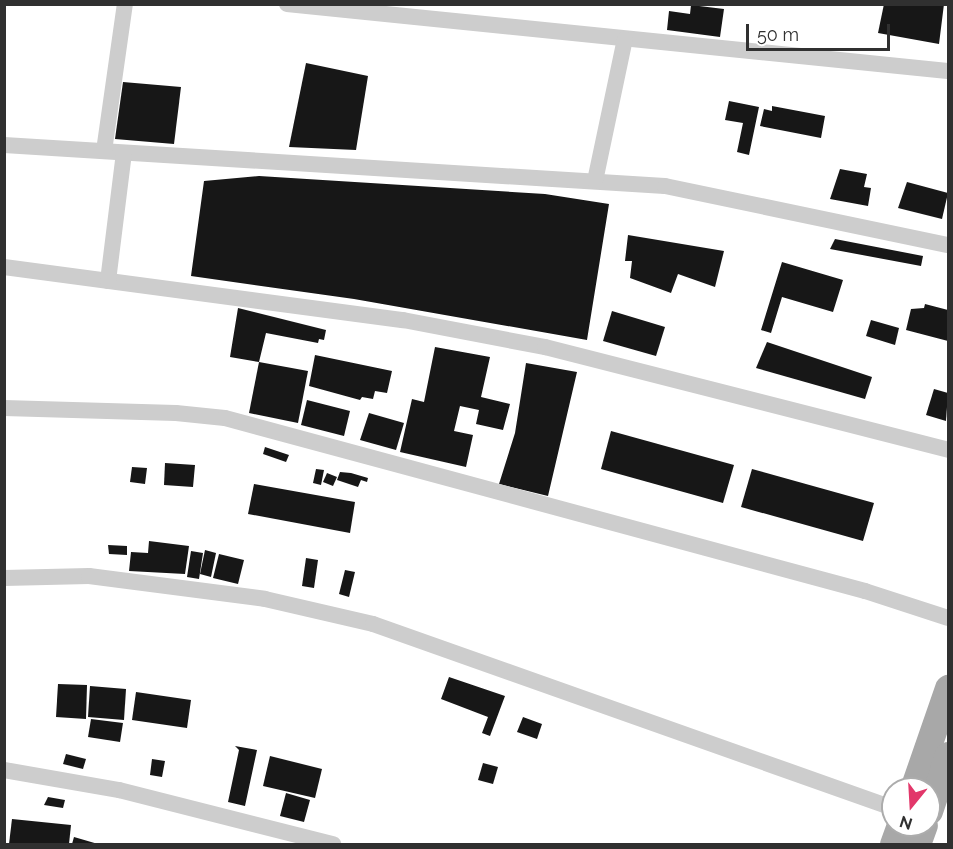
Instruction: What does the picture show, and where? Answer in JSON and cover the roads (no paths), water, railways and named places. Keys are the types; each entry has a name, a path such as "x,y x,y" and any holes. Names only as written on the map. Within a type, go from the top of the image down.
{"main road":[{"path":"934,777 948,688"},
{"path":"940,777 948,755"}],"street":[{"path":"104,151 124,4"},
{"path":"287,4 948,71"},
{"path":"595,181 625,39"},
{"path":"4,145 665,186 948,245"},
{"path":"108,280 124,153"},
{"path":"4,267 403,320 545,347 948,450"},
{"path":"4,408 176,413 225,418 865,591 948,618"},
{"path":"4,578 89,576 265,599 374,624 881,804"},
{"path":"4,770 119,790 333,844"}]}
